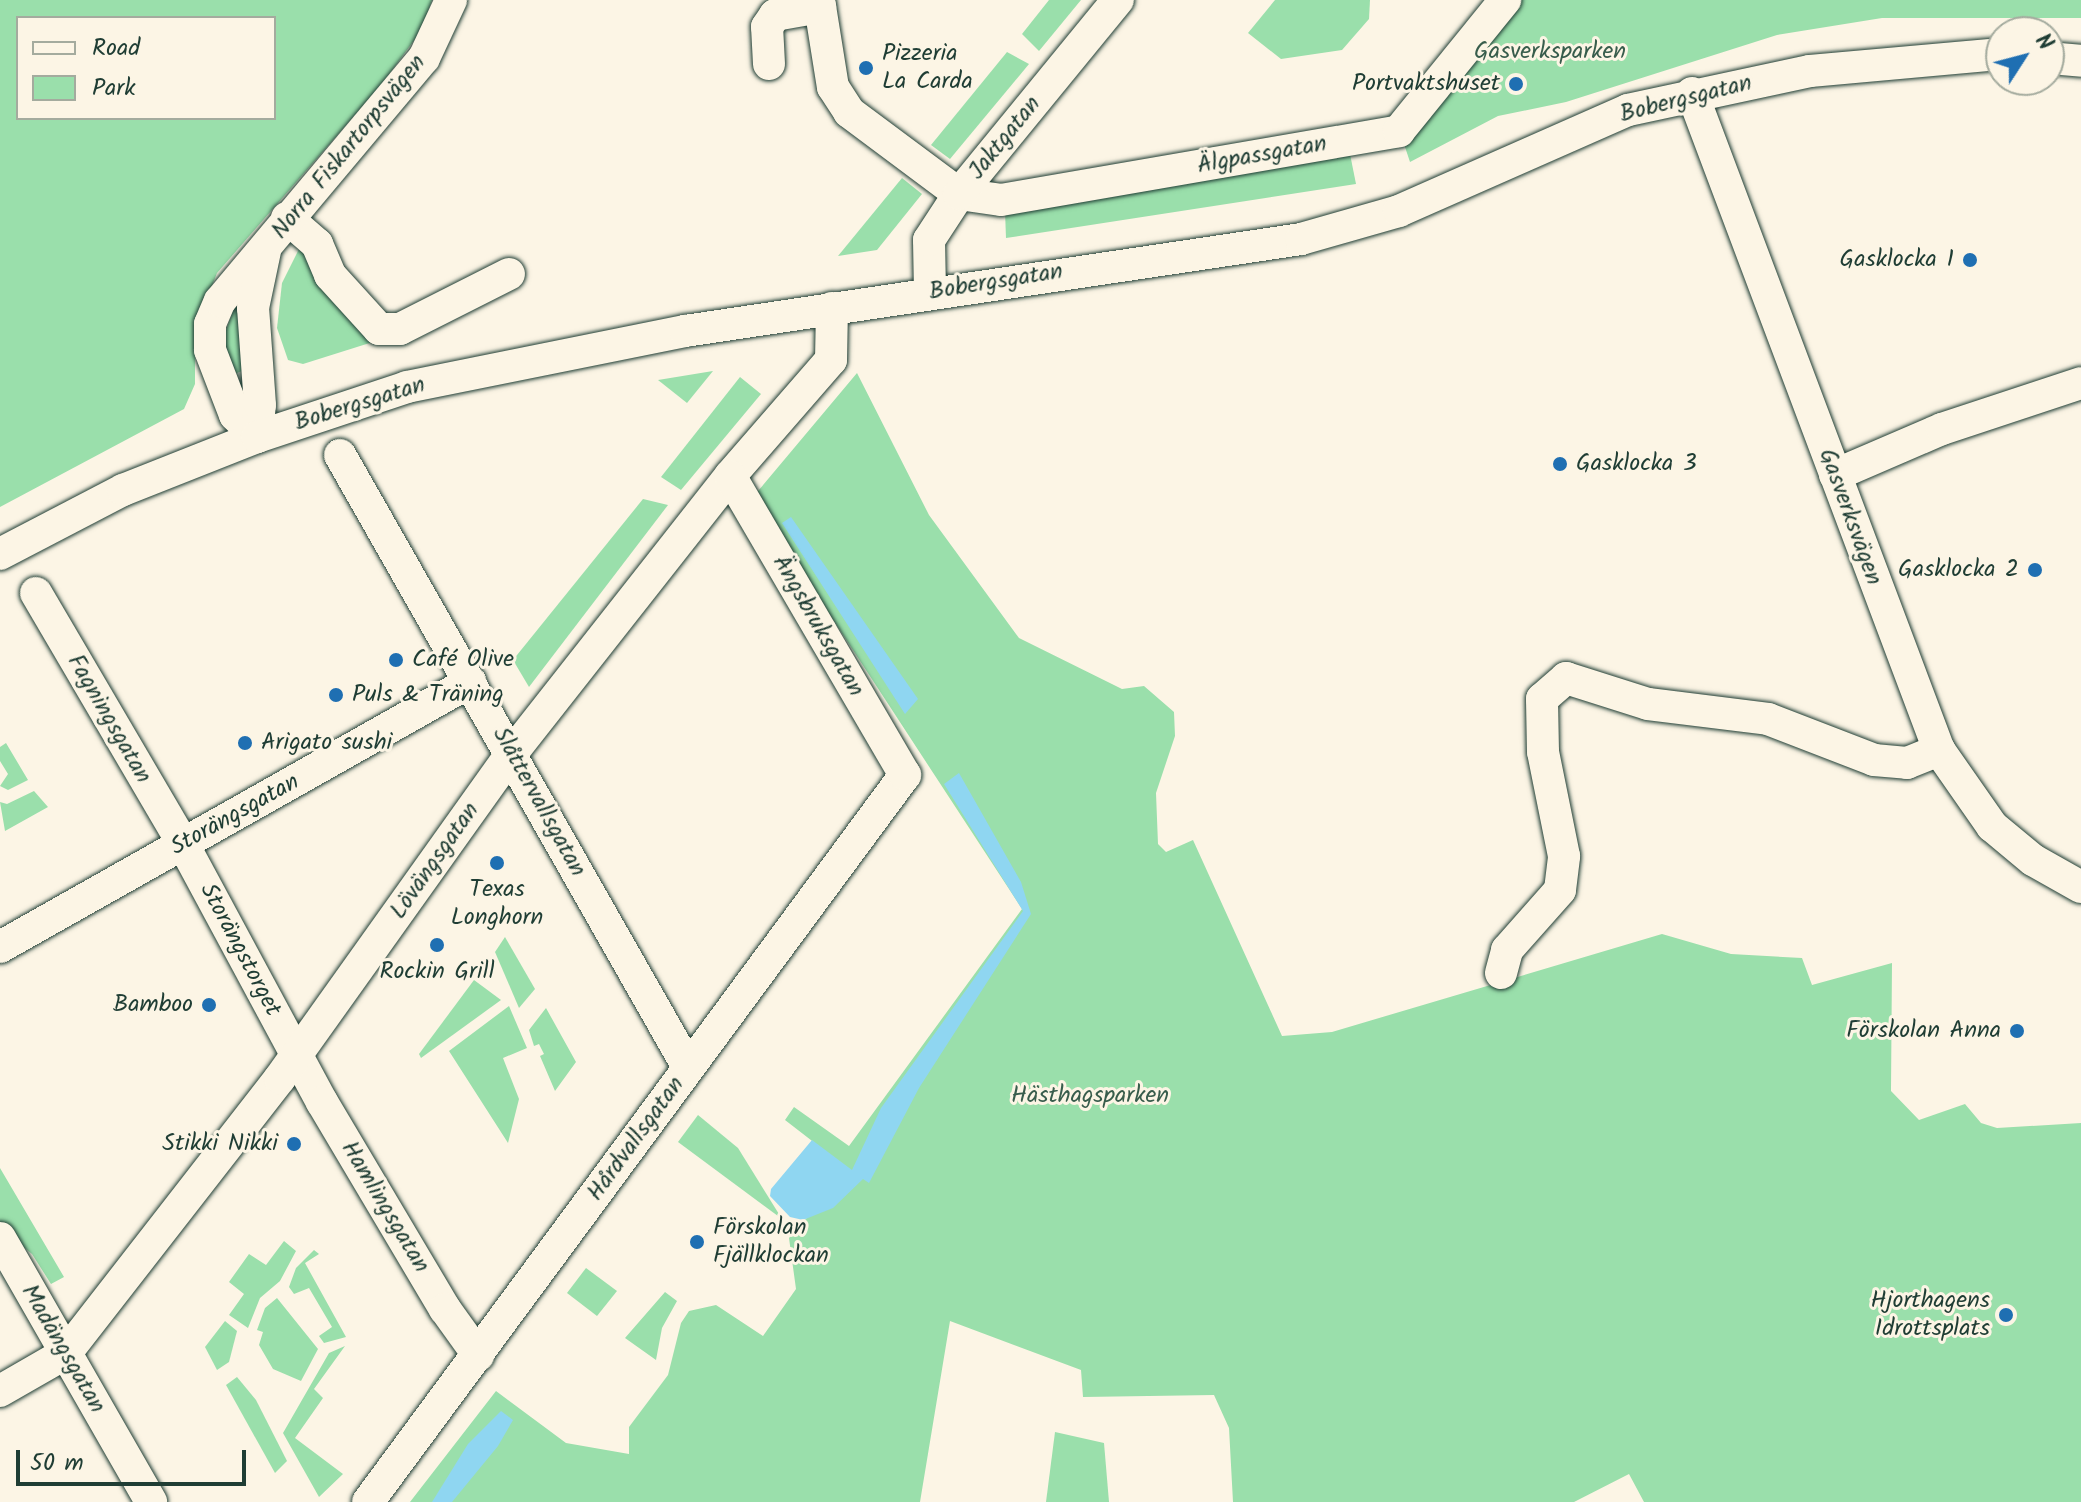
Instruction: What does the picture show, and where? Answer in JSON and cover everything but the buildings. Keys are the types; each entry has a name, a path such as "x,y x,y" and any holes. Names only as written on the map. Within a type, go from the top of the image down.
{"street":[{"name":"Norra Fiskartorpsvägen","path":"257,437 235,415 220,383 210,350 210,324 220,301 424,58 451,0"},
{"name":"Jaktgatan","path":"930,292 929,240 959,194 1118,0"},
{"name":"Älgpassgatan","path":"959,194 1001,200 1399,131 1505,0"},
{"path":"769,64 767,27 775,15 820,3 839,100 959,194"},
{"name":"Bobergsgatan","path":"0,554 123,490 257,437 407,387 832,308 1301,239 1399,211 1628,110 1692,93 1810,71 1985,55"},
{"name":"Gasverksvägen","path":"1692,93 1939,750 1992,826 2033,860 2081,887"},
{"path":"287,218 317,244 330,275 379,329 400,329 509,274"},
{"name":"Norra Fiskartorpsvägen","path":"257,437 260,405 253,308 265,251"},
{"name":"Lövängsgatan","path":"0,1391 66,1353 296,1056 512,753 730,476 831,360 832,308"},
{"path":"1835,475 1942,429 2081,383"},
{"name":"Slåttervallsgatan","path":"340,455 688,1067"},
{"name":"Ängsbruksgatan","path":"730,476 905,775"},
{"name":"Fagningsgatan","path":"36,593 183,844"},
{"path":"1501,973 1507,950 1560,890 1564,856 1543,752 1542,699 1566,678 1648,704 1768,719 1874,760 1907,763 1939,750"},
{"name":"Storängsgatan","path":"0,947 470,682"},
{"name":"Hårdvallsgatan","path":"368,1502 905,775"},
{"name":"Storängstorget","path":"183,844 296,1056"},
{"name":"Hamlingsgatan","path":"296,1056 445,1309 478,1355"},
{"name":"Madängsgatan","path":"0,1238 151,1502"}],"green space":[{"path":"0,0 432,0 421,31 381,85 217,273 195,329 195,384 184,409 0,507"},
{"path":"1049,0 1081,0 1039,51 1022,34"},
{"path":"1275,0 1370,0 1369,19 1342,50 1281,59 1248,33"},
{"name":"Gasverksparken","path":"1521,0 2081,0 2081,18 1882,18 1777,35 1566,102 1498,116 1410,162 1404,144 1411,128"},
{"path":"1007,52 1029,64 950,159 931,145"},
{"path":"1350,154 1356,184 1006,238 1005,211"},
{"path":"902,178 922,194 877,250 838,256"},
{"path":"303,241 376,341 303,364 288,360 277,328 282,283"},
{"path":"238,296 242,371 226,377 221,345"},
{"path":"713,371 687,403 658,380"},
{"name":"Hästhagsparken","path":"857,373 929,515 1019,638 1122,689 1144,686 1174,712 1175,736 1156,793 1158,844 1166,852 1193,840 1282,1036 1332,1032 1662,934 1731,954 1802,958 1812,985 1892,963 1891,1091 1919,1120 1965,1104 1981,1123 1997,1128 2081,1123 2081,1502 1644,1502 1629,1474 1574,1502 1233,1502 1229,1428 1214,1395 1083,1397 1081,1370 950,1321 920,1502 410,1502 496,1391 566,1443 629,1454 629,1427 668,1375 681,1323 689,1311 716,1305 763,1336 796,1289 789,1238 827,1195 838,1161 785,1120 794,1107 849,1146 1022,909 753,497"},
{"path":"740,377 761,394 681,490 661,477"},
{"path":"643,499 668,505 529,687 513,660"},
{"path":"6,743 28,780 8,790 0,786 8,774 0,761 0,747"},
{"path":"34,791 48,807 5,831 0,802 7,804"},
{"path":"505,937 535,989 519,1008 495,952"},
{"path":"474,980 501,1000 421,1058 419,1054"},
{"path":"509,1006 527,1048 503,1058 519,1099 508,1143 449,1051"},
{"path":"546,1008 576,1062 555,1091 540,1056 544,1054 539,1044 534,1046 529,1030"},
{"path":"698,1115 738,1148 782,1219 678,1142"},
{"path":"0,1168 64,1277 51,1284 32,1254 0,1228"},
{"path":"284,1241 296,1251 280,1281 260,1298 248,1328 229,1315 244,1294 229,1282 249,1254 266,1265"},
{"path":"314,1250 319,1254 305,1263 346,1337 324,1343 319,1336 332,1327 309,1288 294,1294 289,1287 296,1268"},
{"path":"586,1268 617,1291 597,1316 567,1293"},
{"path":"665,1292 677,1301 662,1328 656,1360 625,1338"},
{"path":"277,1298 318,1349 301,1381 273,1369 259,1345 263,1332 257,1330 265,1308"},
{"path":"225,1321 237,1331 229,1362 217,1370 205,1347"},
{"path":"345,1346 314,1389 323,1398 295,1438 343,1474 319,1497 283,1433 329,1353"},
{"path":"237,1377 256,1400 287,1461 275,1473 226,1385"},
{"path":"1055,1432 1104,1443 1109,1502 1046,1502"}],"water":[{"path":"791,517 918,699 905,714 782,523"},
{"path":"959,773 1021,882 1031,914 919,1088 869,1183 863,1179 833,1208 803,1220 790,1217 770,1196 771,1189 812,1140 852,1170 881,1108 1023,911 944,784"},
{"path":"501,1411 513,1420 498,1446 452,1502 432,1502 468,1444"}],"place":[{"name":"Pizzeria La Carda","path":"866,68"},
{"name":"Portvaktshuset","path":"1516,84"},
{"name":"Gasklocka 1","path":"1970,260"},
{"name":"Gasklocka 3","path":"1560,464"},
{"name":"Gasklocka 2","path":"2035,570"},
{"name":"Café Olive","path":"396,660"},
{"name":"Puls & Träning","path":"336,695"},
{"name":"Arigato sushi","path":"245,743"},
{"name":"Texas Longhorn","path":"497,863"},
{"name":"Rockin Grill","path":"437,945"},
{"name":"Bamboo","path":"209,1005"},
{"name":"Förskolan Anna","path":"2017,1031"},
{"name":"Stikki Nikki","path":"294,1144"},
{"name":"Förskolan Fjällklockan","path":"697,1242"},
{"name":"Hjorthagens Idrottsplats","path":"2006,1315"}]}
